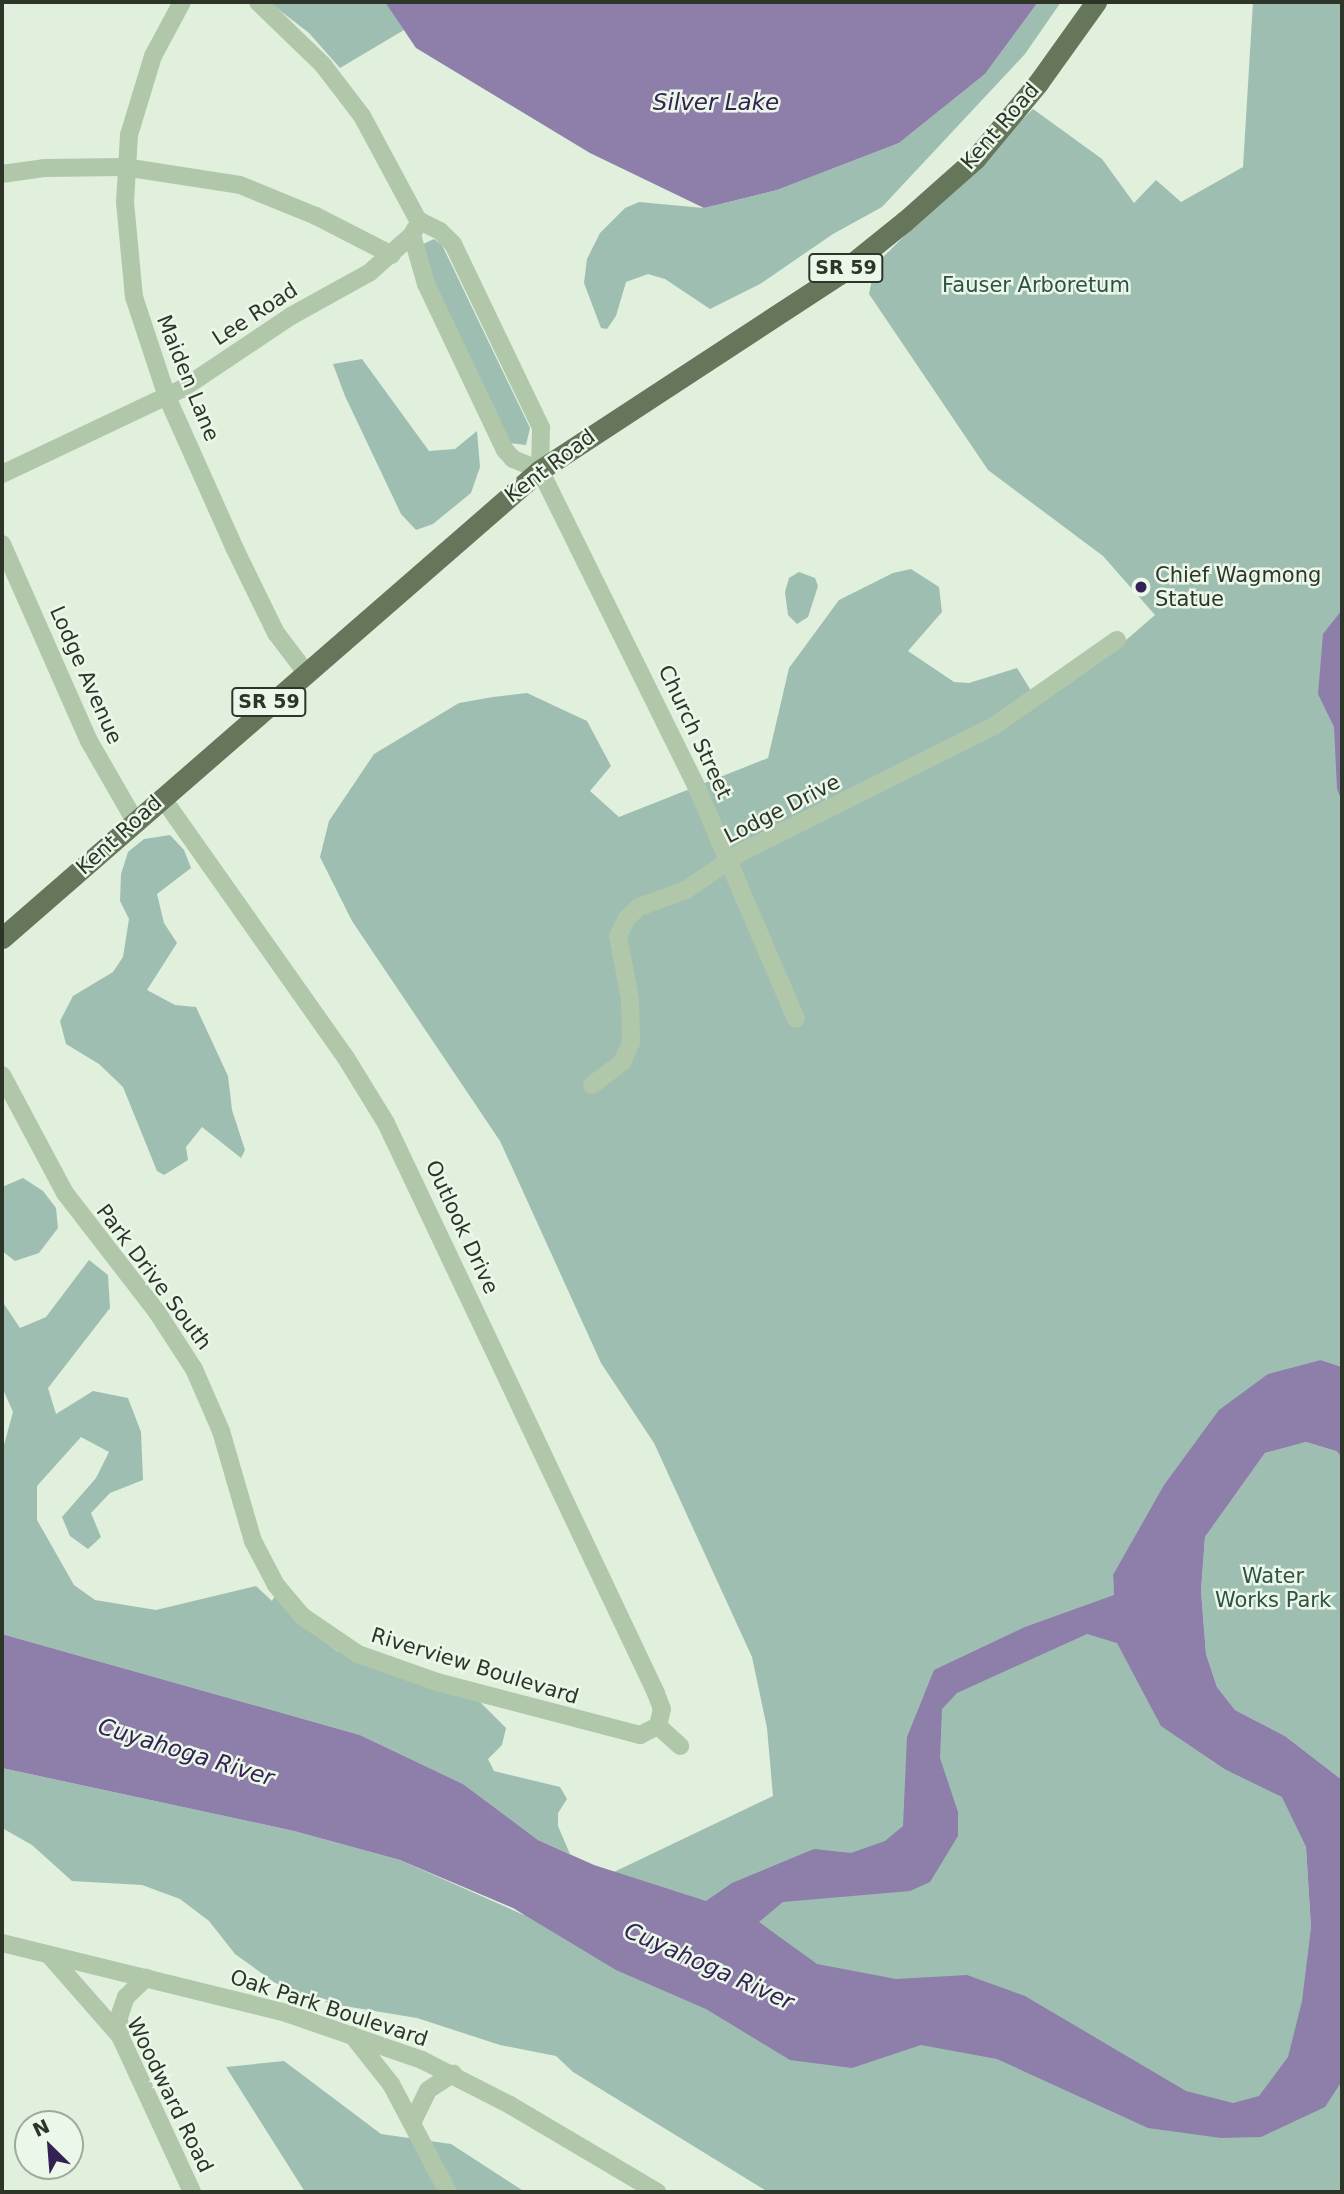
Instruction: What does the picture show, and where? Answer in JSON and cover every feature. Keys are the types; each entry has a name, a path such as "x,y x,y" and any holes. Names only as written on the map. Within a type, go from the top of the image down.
{"main road":[{"name":"Kent Road","path":"2,938 305,671 540,470 839,274 905,221 975,159 1038,83 1096,2"}],"street":[{"name":"Maiden Lane","path":"182,2 153,56 138,97 124,167 134,297 167,397 270,622 305,671"},
{"path":"258,2 296,36 355,106 385,152 415,228 426,284 505,450 513,459 540,470 541,428 453,244 440,231 415,228"},
{"path":"2,174 44,168 124,167 240,185 316,216 392,256"},
{"name":"Lee Road","path":"2,474 167,397 392,256 415,228"},
{"name":"Church Street","path":"540,470 657,703 796,1019"},
{"name":"Lodge Avenue","path":"2,544 89,741 135,821"},
{"name":"Lodge Drive","path":"592,1085 622,1062 631,1043 630,999 618,936 627,918 639,907 708,878 727,864 926,757 994,726 1117,640"},
{"name":"Outlook Drive","path":"162,797 346,1058 386,1122 660,1718"},
{"name":"Park Drive South","path":"2,1075 65,1193 157,1312 194,1369 221,1431 260,1556"},
{"name":"Riverview Boulevard","path":"260,1556 276,1585 302,1616 358,1654 550,1714 640,1735 660,1718"},
{"path":"660,1718 680,1746"},
{"name":"Oak Park Boulevard","path":"2,1943 146,1978 352,2034 453,2074 657,2192"},
{"name":"Woodward Road","path":"50,1956 120,2036 191,2192"},
{"path":"120,2036 119,2017 126,1997 146,1978"},
{"path":"352,2034 391,2084 413,2121 448,2192"},
{"path":"413,2121 428,2090 453,2074"}],"green space":[{"path":"269,2 386,2 404,30 340,68 309,33"},
{"path":"1038,2 1061,2 1025,54 882,207 833,234 760,284 710,309 665,279 648,274 626,282 616,316 607,329 601,328 584,283 587,259 600,233 625,208 639,202 704,208 777,190 899,143 985,74"},
{"name":"Fauser Arboretum","path":"1253,2 1342,2 1342,1367 1321,1360 1113,1575 1117,1643 1226,1770 1283,1797 1306,1847 1311,1928 1342,1960 1342,2192 768,2192 573,2072 556,2056 500,2045 417,2018 332,2004 281,1987 235,1954 209,1921 180,1899 142,1885 72,1881 32,1845 2,1828 2,1768 294,1831 400,1860 524,1915 773,1796 767,1728 752,1657 654,1443 601,1363 500,1141 352,921 320,857 329,821 374,754 459,703 493,697 527,693 587,721 611,766 590,791 619,817 768,758 789,668 839,600 893,573 911,569 939,587 942,612 908,651 954,682 969,683 1017,668 1030,689 1027,698 1104,659 1155,615 1103,556 988,470 869,294 875,265 1033,109 1102,159 1134,203 1156,180 1181,202 1243,167"},
{"path":"434,239 442,245 530,428 526,445 509,443 422,261 419,246"},
{"path":"362,359 429,451 455,449 477,431 480,467 471,493 433,524 416,530 401,514 345,396 333,364"},
{"path":"799,572 815,578 818,586 808,617 797,624 788,615 785,592 789,578"},
{"path":"170,835 184,850 191,868 157,894 164,923 177,943 147,990 175,1005 196,1007 228,1076 232,1110 245,1150 241,1158 202,1127 186,1147 188,1160 164,1175 157,1171 123,1087 99,1064 66,1044 60,1021 73,996 113,972 123,957 129,919 120,901 121,874 128,852 144,839"},
{"path":"23,1178 43,1191 56,1208 58,1228 39,1253 15,1261 2,1251 2,1187"},
{"path":"89,1260 108,1275 110,1308 48,1388 56,1414 93,1391 128,1398 141,1432 143,1480 110,1493 91,1513 101,1537 88,1549 70,1536 62,1517 96,1478 109,1452 81,1437 37,1486 37,1520 74,1585 95,1600 156,1610 256,1586 272,1601 275,1596 300,1624 337,1651 479,1701 506,1728 502,1745 488,1759 494,1771 560,1787 567,1799 558,1813 558,1826 570,1854 538,1840 463,1784 360,1735 2,1634 2,1452 13,1412 2,1387 2,1301 20,1328 46,1317"},
{"name":"Water Works Park","path":"1306,1442 1336,1451 1342,1457 1342,1780 1285,1736 1235,1710 1217,1687 1206,1654 1201,1591 1205,1537 1265,1453"},
{"path":"284,2061 381,2134 451,2144 525,2192 305,2192 226,2067"}],"water":[{"name":"Silver Lake","path":"385,2 1038,2 985,74 899,143 777,190 704,208 590,153 416,48"},
{"path":"1342,610 1342,801 1337,789 1334,727 1318,694 1323,634"},
{"name":"Cuyahoga River","path":"1321,1360 1342,1367 1342,1457 1336,1451 1306,1442 1265,1453 1205,1537 1201,1591 1206,1654 1217,1687 1235,1710 1285,1736 1342,1780 1342,2081 1325,2107 1261,2137 1221,2138 1148,2128 997,2059 921,2045 852,2068 790,2060 706,2009 616,1970 513,1908 400,1860 294,1831 2,1768 2,1634 360,1735 463,1784 538,1840 594,1865 706,1901 732,1883 814,1849 851,1853 885,1841 903,1826 907,1737 934,1670 1025,1627 1114,1595 1113,1575 1164,1485 1219,1410 1268,1374","holes":["1087,1634 1117,1643 1161,1726 1226,1770 1282,1797 1306,1847 1311,1928 1302,2001 1288,2057 1259,2096 1233,2103 1186,2091 1025,1996 967,1975 896,1979 817,1964 759,1922 783,1902 910,1891 930,1882 958,1836 958,1812 940,1758 942,1709 957,1693"]}],"place":[{"name":"Chief Wagmong Statue","path":"1141,587"}]}
